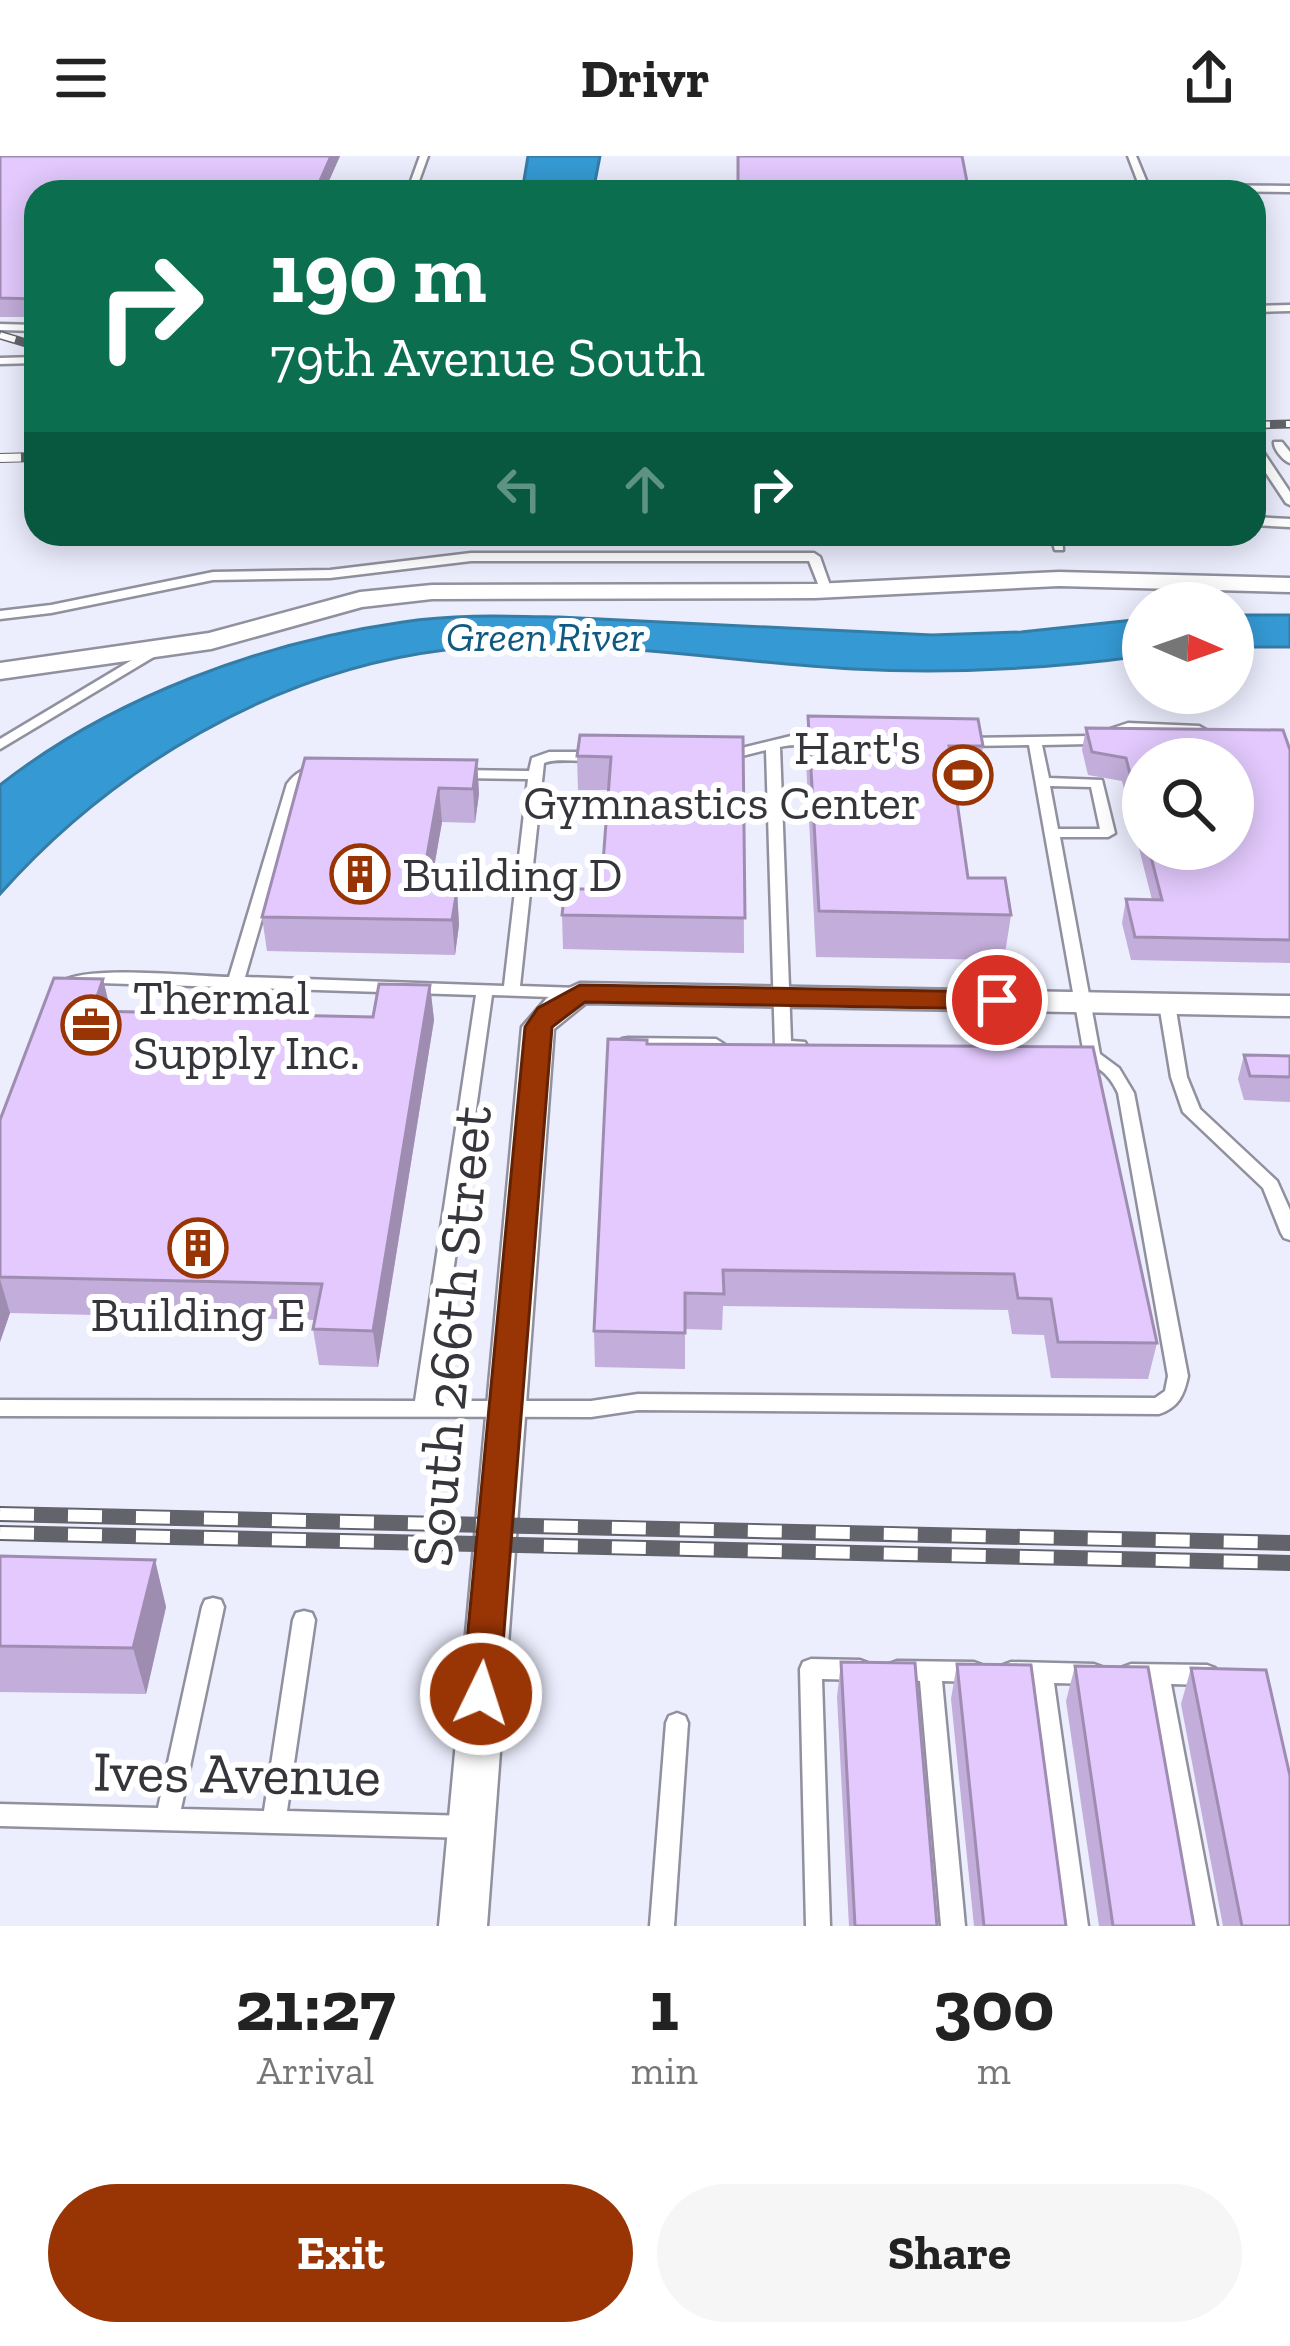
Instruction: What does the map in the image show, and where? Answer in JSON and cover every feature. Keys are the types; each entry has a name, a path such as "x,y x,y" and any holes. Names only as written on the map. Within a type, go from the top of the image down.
{"street":[{"path":"0,671 152,652 393,596 518,589 826,591 1076,579 1290,585"},
{"path":"580,993 1290,1006"},
{"name":"South 266th Street","path":"463,1926 538,1027 558,1005 580,993"}],"lane":[{"path":"1278,443 1290,460"},
{"path":"1266,464 1290,501"},
{"path":"0,615 213,576 330,574 471,557 814,557 826,591"},
{"path":"0,745 152,652"},
{"path":"946,741 1090,740 1128,727 1212,730"},
{"path":"717,757 773,744 856,740"},
{"path":"1035,742 1092,1054"},
{"path":"773,744 783,1046"},
{"path":"511,991 537,761 549,756 627,756"},
{"path":"236,982 294,784 312,770 334,771"},
{"path":"446,773 536,775"},
{"path":"1043,782 1097,783 1108,832 1052,833"},
{"path":"60,991 69,982 99,978 580,993"},
{"path":"424,1409 485,990"},
{"path":"1167,1004 1179,1077 1192,1112 1270,1185 1290,1233"},
{"path":"613,1042 741,1045"},
{"path":"762,1045 807,1046"},
{"path":"0,1408 591,1409 638,1402 1159,1406 1174,1395 1178,1376 1126,1093 1120,1077 1092,1054 1068,1054"},
{"path":"167,1820 213,1607"},
{"path":"274,1822 304,1620"},
{"path":"818,1926 811,1670 1223,1676"},
{"path":"930,1671 953,1926"},
{"path":"1042,1673 1076,1926"},
{"path":"1158,1675 1205,1926"},
{"path":"662,1926 677,1723"},
{"name":"Ives Avenue","path":"0,1816 471,1827"}],"water":[{"path":"528,156 600,156 595,180 524,180"},
{"path":"1254,615 1290,615 1290,647 1254,647"},
{"name":"Green River","path":"481,616 932,635 1122,621 1122,658 998,669 889,670 547,645 445,650 381,661 319,679 200,733 93,806 0,894 0,785 91,725 243,659 350,631"}],"building":[{"path":"0,156 331,156 320,180 24,180 24,299 0,298"},
{"path":"738,156 962,156 967,180 738,180"},
{"path":"808,716 978,719 983,746 949,746 968,878 1005,878 1011,915 819,911"},
{"path":"1086,728 1283,730 1290,750 1290,940 1135,937 1126,899 1162,900 1154,870 1254,870 1254,738 1122,738 1122,757 1092,752"},
{"path":"580,735 743,737 745,918 562,915 565,889 601,889 611,757 577,756"},
{"name":"Building D","path":"305,758 477,760 473,789 439,788 421,890 457,890 452,920 262,917"},
{"name":"Building E","path":"54,978 103,979 92,1011 373,1017 379,984 430,985 373,1331 313,1329 322,1284 0,1277 0,1120"},
{"path":"608,1039 647,1040 647,1044 1093,1047 1157,1343 1058,1342 1051,1299 1018,1298 1014,1274 723,1270 724,1294 685,1293 685,1333 594,1331"},
{"path":"1244,1055 1290,1056 1290,1077 1250,1076"},
{"path":"0,1556 155,1560 133,1648 0,1646"},
{"path":"841,1662 915,1663 937,1926 855,1926"},
{"path":"957,1664 1031,1665 1066,1926 984,1926"},
{"path":"1075,1666 1148,1667 1194,1926 1113,1926"},
{"path":"1191,1668 1266,1670 1290,1776 1290,1926 1242,1926"}],"railway":[{"path":"0,335 24,342"},
{"path":"1266,425 1290,424"},
{"path":"0,458 24,457"},
{"path":"0,1514 1290,1543"},
{"path":"0,1533 1290,1563"}],"place":[{"name":"Hart's Gymnastics Center","path":"963,775"},
{"name":"Building D","path":"360,874"},
{"name":"Thermal Supply Inc.","path":"91,1025"},
{"name":"Building E","path":"198,1248"}],"route":[{"path":"481,1694 538,1027 547,1014 580,993 997,1000"}]}
